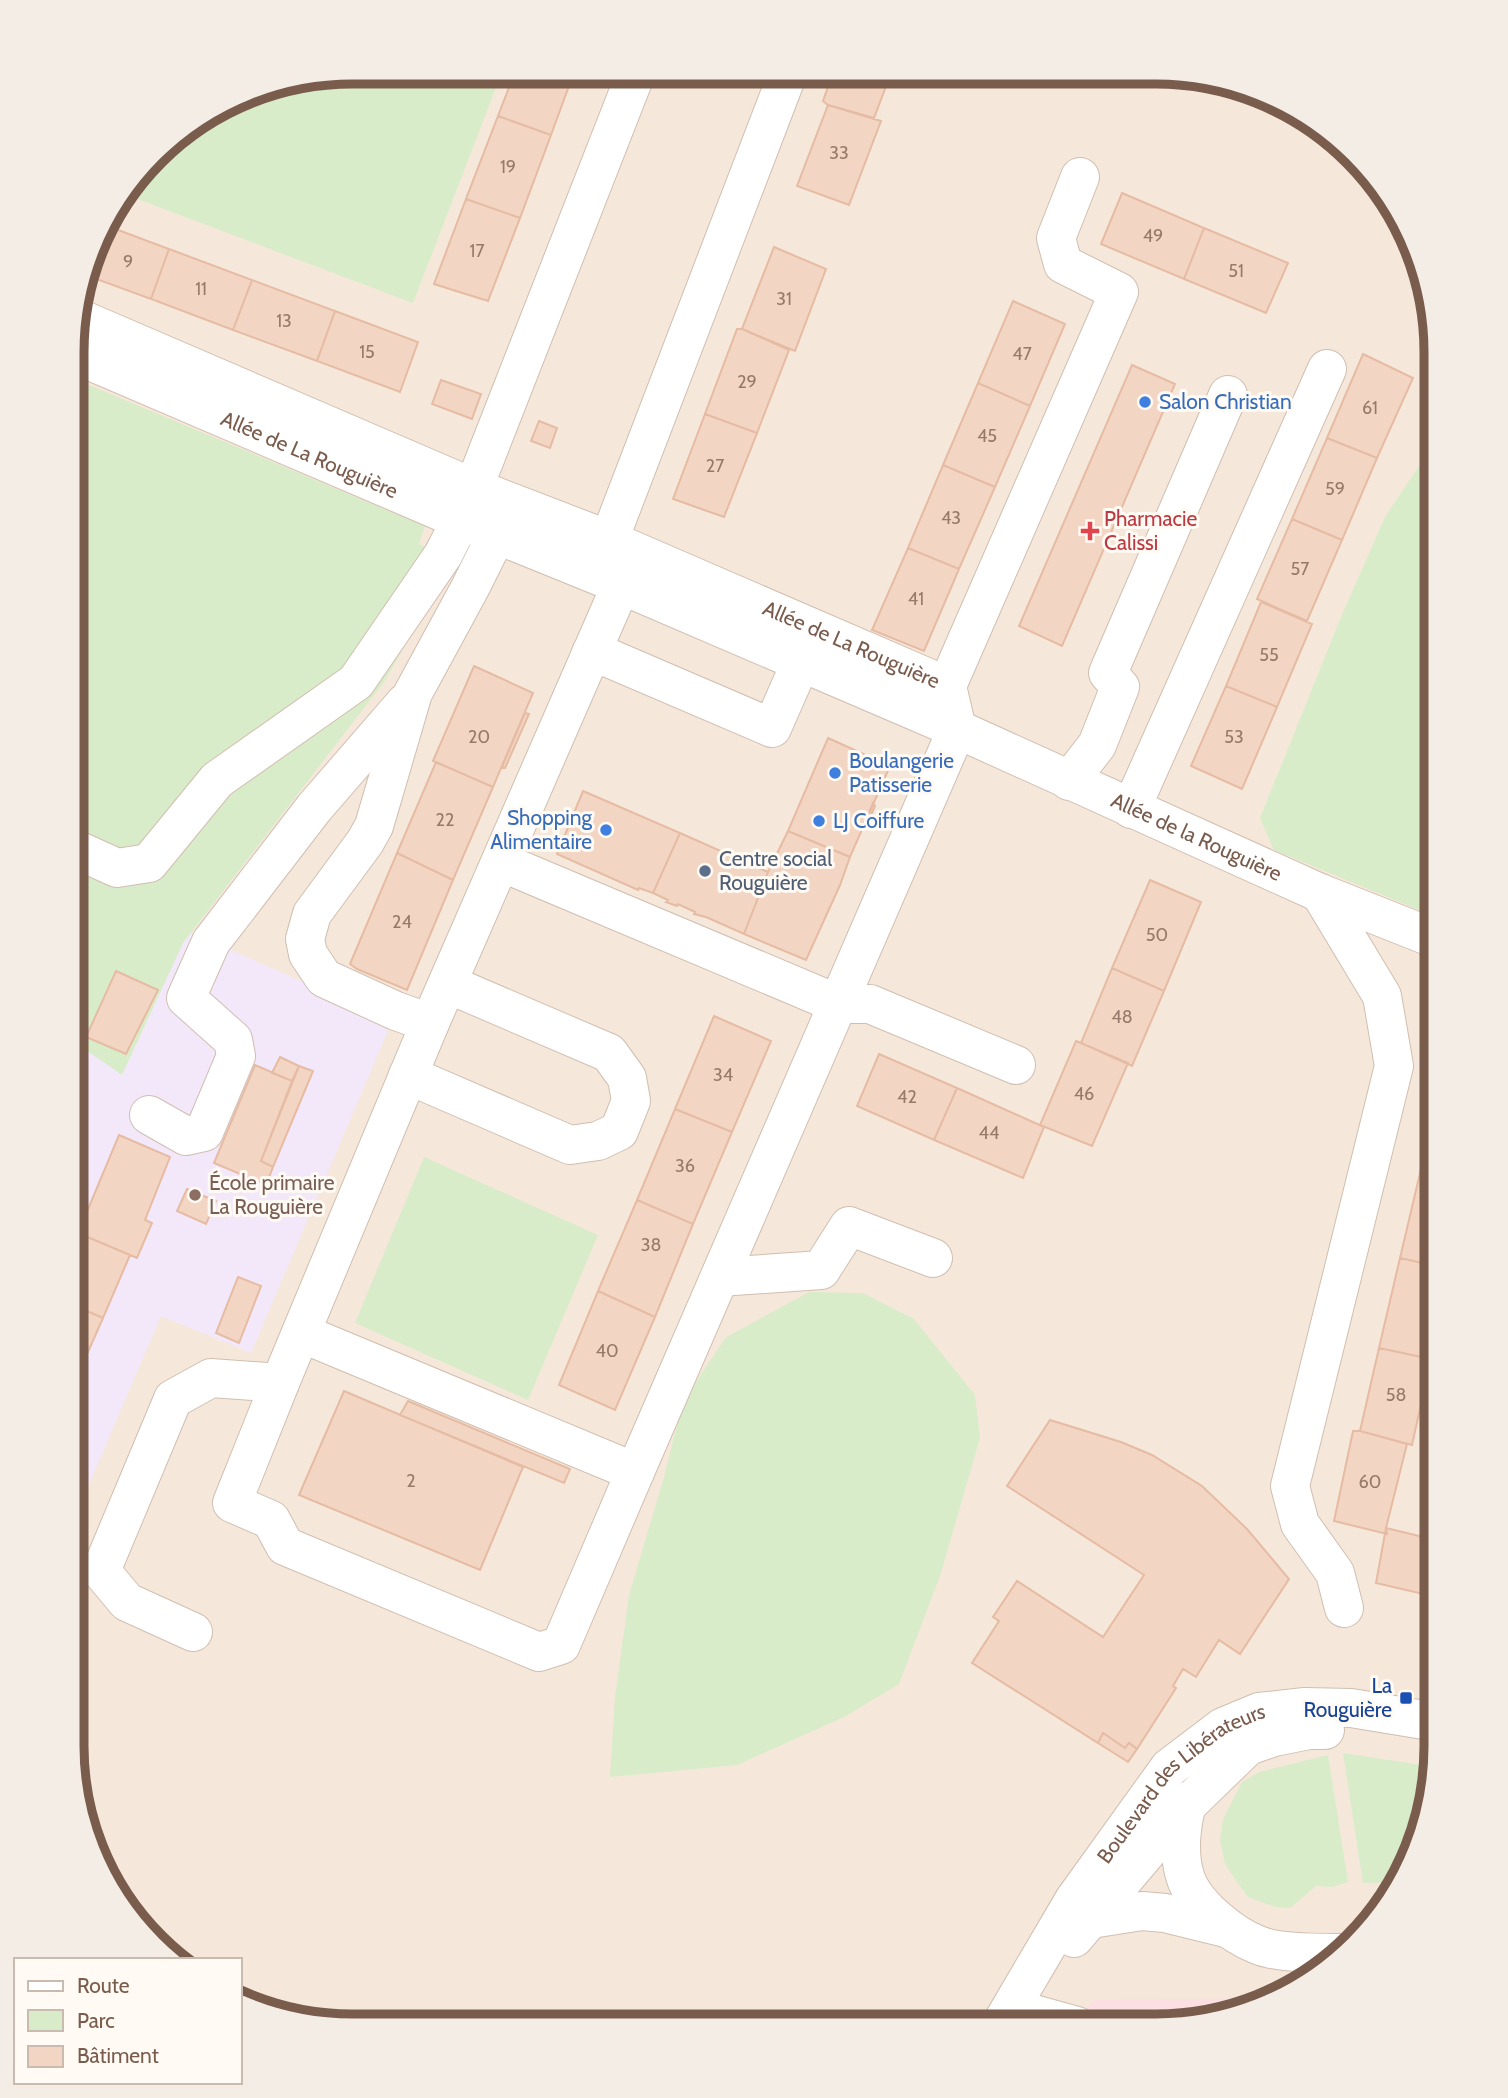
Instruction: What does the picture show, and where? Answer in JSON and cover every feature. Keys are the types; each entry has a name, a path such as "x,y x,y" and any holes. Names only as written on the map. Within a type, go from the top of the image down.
{"street":[{"path":"84,853 117,868 149,863 217,780 356,681 443,555 468,504 632,84"},
{"path":"784,84 609,540 621,584 430,1023 232,1503 271,1520 285,1546 539,1651 561,1645 957,729"},
{"path":"947,686 1119,292 1063,264 1056,238 1080,177"},
{"name":"Allée de La Rouguière","path":"86,322 468,504 497,534 621,584 957,729"},
{"name":"Allée de La Rouguière","path":"84,358 468,504 609,540 947,686 957,729"},
{"path":"1131,809 1327,369"},
{"path":"1069,781 1097,745 1120,687 1108,673 1228,395"},
{"path":"149,1115 186,1136 204,1132 236,1056 233,1040 186,998 211,942 314,808 413,693 497,534"},
{"path":"592,653 772,728 801,662"},
{"path":"413,693 374,827 313,914 305,939 308,954 324,978 396,1011 430,1023"},
{"name":"Allée de la Rouguière","path":"957,729 1320,893 1424,933"},
{"path":"501,862 838,1004 870,1004 1016,1065"},
{"path":"1320,893 1382,996 1394,1066 1290,1486 1300,1524 1335,1573 1344,1608"},
{"path":"408,1075 570,1145 598,1142 619,1131 631,1101 627,1078 609,1052 448,984"},
{"path":"720,1277 821,1270 849,1226 933,1258"},
{"path":"301,1333 635,1472"},
{"path":"193,1632 127,1602 101,1572 173,1399 211,1378 280,1383"},
{"name":"Boulevard des Libérateurs","path":"1008,2014 1074,1900 1169,1769 1223,1727 1259,1712 1306,1707 1351,1707 1424,1720"},
{"path":"1223,1727 1204,1754 1186,1806 1181,1843 1185,1877 1202,1905 1227,1928 1259,1946 1307,1953 1327,1952"},
{"name":"Boulevard des Libérateurs","path":"1009,2014 1186,1806 1248,1746 1274,1737 1309,1730 1350,1731 1424,1740"},
{"path":"1091,1919 1142,1911 1165,1913 1227,1928"}],"shaded area":[{"path":"317,86 1191,86 1259,104 1319,139 1346,162 1369,189 1404,249 1419,300 1424,352 1422,1781 1404,1849 1369,1909 1346,1936 1319,1959 1259,1994 1208,2009 1156,2014 317,2012 283,2005 242,1990 242,1958 188,1958 162,1936 139,1909 104,1849 89,1798 84,1746 86,317 104,249 129,203 162,162 203,129 249,104"},
{"name":"École primaire La Rouguière","path":"190,932 392,1021 251,1353 161,1316 84,1496 84,1048 122,1074"},
{"path":"1247,1998 1191,2012 1083,2014 1094,2000"}],"green space":[{"path":"497,84 413,303 133,197 162,162 189,139 233,112 266,98 317,86"},
{"path":"84,383 425,526 419,544 455,560 384,682 183,943 122,1075 84,1049"},
{"path":"1424,458 1424,912 1274,850 1260,818 1341,617 1385,517"},
{"path":"424,1157 598,1235 528,1400 355,1323"},
{"path":"809,1292 863,1293 914,1319 975,1395 980,1438 940,1576 899,1684 846,1716 737,1765 610,1777 615,1697 629,1595 683,1401 726,1337"},
{"path":"1343,1753 1423,1765 1415,1815 1396,1865 1387,1882 1363,1883"},
{"path":"1328,1755 1348,1882 1332,1887 1316,1886 1290,1908 1275,1907 1248,1897 1225,1864 1220,1840 1223,1819 1242,1782 1259,1772"}],"building":[{"path":"510,84 570,84 551,135 498,116"},
{"path":"829,84 887,84 874,118 828,105 823,101"},
{"path":"828,105 881,121 849,205 797,186"},
{"path":"498,116 551,135 520,218 466,199"},
{"path":"1122,193 1204,228 1184,279 1101,244"},
{"path":"466,199 520,218 488,301 434,284"},
{"path":"1204,228 1288,263 1266,313 1184,279"},
{"path":"114,229 169,249 151,299 94,278"},
{"path":"774,247 826,269 795,351 742,329"},
{"path":"169,249 252,280 233,330 151,299"},
{"path":"252,280 335,311 317,361 233,330"},
{"path":"1013,301 1065,324 1030,406 978,383"},
{"path":"335,311 418,342 400,392 317,361"},
{"path":"737,329 789,350 757,433 705,414"},
{"path":"1363,354 1413,378 1377,458 1327,438"},
{"path":"1132,365 1175,384 1062,646 1019,626"},
{"path":"441,380 481,394 472,419 432,404"},
{"path":"978,383 1030,406 995,487 943,465"},
{"path":"705,414 757,433 724,517 673,499"},
{"path":"539,421 557,428 550,448 531,441"},
{"path":"1327,438 1377,458 1342,540 1292,519"},
{"path":"943,465 995,487 959,569 908,548"},
{"path":"1292,519 1342,540 1307,621 1257,599"},
{"path":"908,548 959,569 924,651 872,630"},
{"path":"1261,602 1312,624 1277,707 1226,686"},
{"path":"474,666 533,693 493,787 433,761"},
{"path":"1226,686 1277,707 1242,789 1191,766"},
{"path":"525,713 529,714 505,768 502,767"},
{"path":"828,738 890,766 850,857 788,831"},
{"path":"436,762 493,787 453,880 397,853"},
{"path":"583,791 680,833 653,893 639,888 638,890 557,854"},
{"path":"873,803 875,806 868,822 865,822"},
{"path":"788,831 850,857 806,960 744,934 768,872"},
{"path":"680,833 768,872 744,934 694,914 695,912 678,904 677,906 666,902 668,900 653,893"},
{"path":"397,853 453,880 407,990 350,964"},
{"path":"1150,880 1201,902 1164,991 1112,968"},
{"path":"1112,968 1164,991 1132,1066 1081,1043"},
{"path":"116,971 158,990 126,1054 86,1037"},
{"path":"714,1016 771,1041 732,1132 675,1109"},
{"path":"1076,1041 1128,1063 1092,1146 1040,1125"},
{"path":"879,1054 957,1088 934,1140 857,1106"},
{"path":"280,1057 299,1066 292,1081 272,1073"},
{"path":"255,1065 292,1081 261,1161 273,1167 266,1185 214,1163"},
{"path":"299,1066 313,1071 273,1167 261,1161"},
{"path":"957,1088 1044,1127 1023,1178 934,1140"},
{"path":"675,1109 732,1132 693,1224 637,1200"},
{"path":"119,1135 170,1157 145,1220 152,1223 137,1258 84,1236 84,1219"},
{"path":"1421,1169 1424,1170 1424,1263 1400,1258"},
{"path":"187,1189 216,1201 206,1224 177,1211"},
{"path":"637,1200 693,1224 655,1317 598,1291"},
{"path":"84,1236 130,1255 103,1318 84,1310"},
{"path":"1400,1258 1424,1263 1424,1358 1379,1348"},
{"path":"238,1277 261,1286 239,1343 216,1333"},
{"path":"598,1291 655,1317 615,1410 559,1385"},
{"path":"84,1310 103,1318 84,1361"},
{"path":"1379,1348 1424,1358 1424,1391 1412,1445 1360,1431"},
{"path":"344,1391 523,1467 480,1570 299,1495"},
{"path":"408,1401 570,1469 564,1483 400,1415"},
{"path":"1050,1420 1121,1442 1152,1455 1202,1486 1247,1529 1289,1579 1240,1654 1219,1640 1196,1677 1183,1669 1173,1686 1176,1688 1137,1749 1129,1743 1125,1748 1103,1733 1098,1743 972,1663 999,1621 993,1617 1017,1581 1103,1637 1144,1575 1007,1486"},
{"path":"1353,1431 1407,1444 1386,1528 1387,1534 1334,1521"},
{"path":"1386,1528 1424,1537 1424,1594 1376,1583"},
{"path":"1103,1733 1125,1748 1129,1743 1137,1749 1128,1762 1098,1743"}],"place":[{"name":"Salon Christian","path":"1145,402"},
{"name":"Pharmacie Calissi","path":"1090,531"},
{"name":"Boulangerie Patisserie","path":"835,773"},
{"name":"LJ Coiffure","path":"819,821"},
{"name":"Shopping Alimentaire","path":"606,830"},
{"name":"Centre social Rouguière","path":"705,871"},
{"name":"École primaire La Rouguière","path":"195,1195"},
{"name":"La Rouguière","path":"1406,1698"}]}
